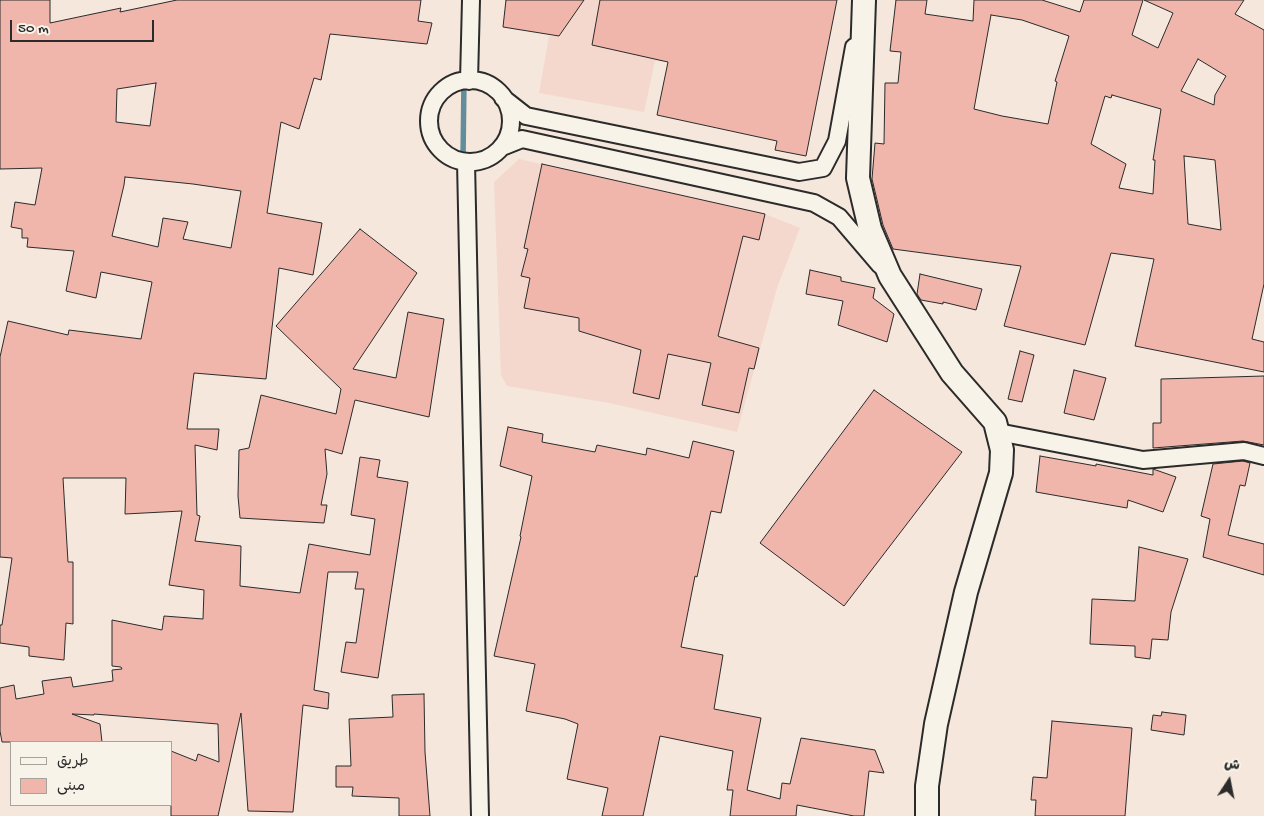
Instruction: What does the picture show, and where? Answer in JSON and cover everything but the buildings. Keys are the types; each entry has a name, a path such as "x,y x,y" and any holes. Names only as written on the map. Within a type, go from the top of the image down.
{"main road":[{"path":"863,0 858,178 870,229 890,276 952,373 995,422 1002,450 1001,473 966,592 936,724 926,786 927,816"}],"street":[{"path":"469,81 471,0"},
{"path":"503,98 509,110 511,123 508,136 502,147 492,156 480,161 466,162 453,159 442,151 433,140 429,127 430,113 434,100 443,90 455,83 469,81 482,83 494,88 503,98 526,116 799,172 823,168 838,141 863,0"},
{"path":"502,147 522,139 814,203 840,217 890,276"},
{"path":"466,162 480,816"},
{"path":"998,432 1143,460 1244,451 1264,456"}],"shaded area":[{"path":"583,0 681,0 668,62 655,61 644,112 539,93 549,36 559,36"},
{"path":"519,159 765,214 800,228 777,288 737,432 609,403 507,386 501,375 494,182"}],"waterway":[{"path":"463,160 464,80"}]}
